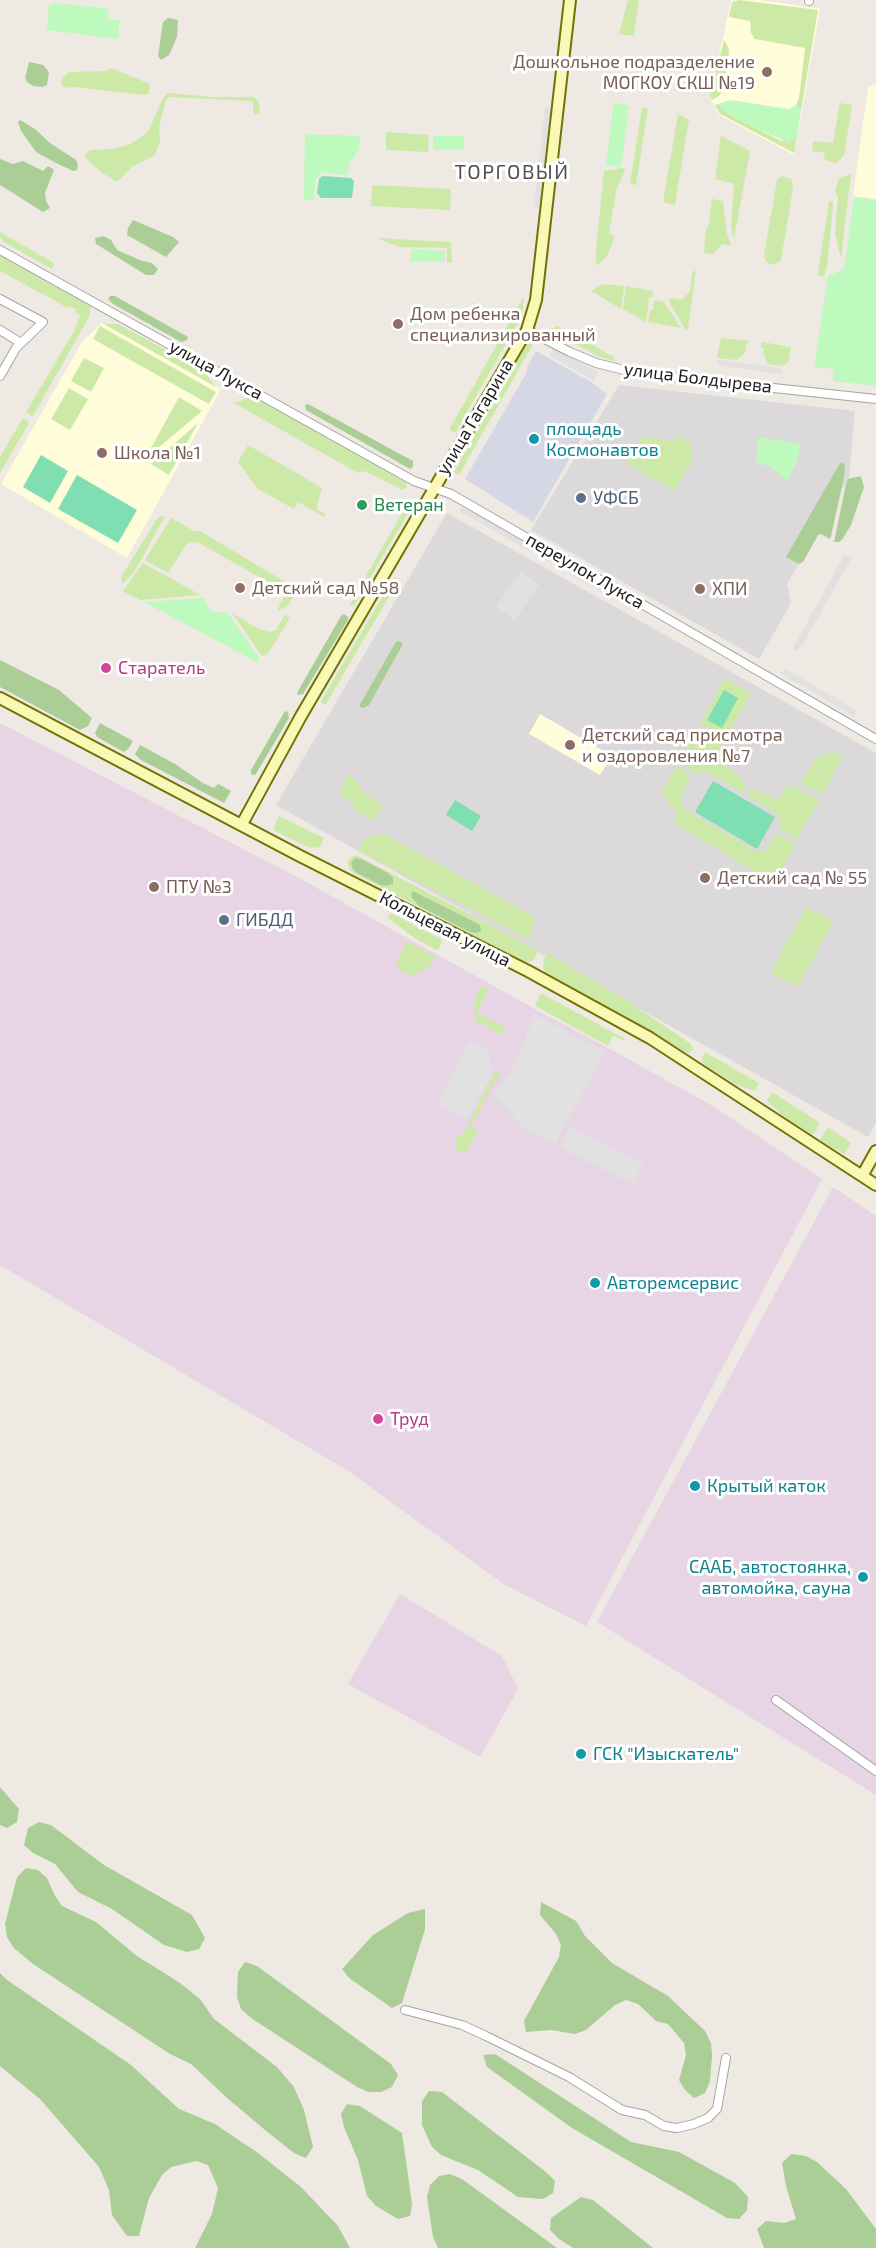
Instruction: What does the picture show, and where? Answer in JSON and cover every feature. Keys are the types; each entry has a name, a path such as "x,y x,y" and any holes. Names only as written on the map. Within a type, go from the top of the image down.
{"main road":[{"name":"улица Гагарина","path":"242,824 300,716 527,330 537,300 570,0"},
{"name":"Кольцевая улица","path":"0,698 300,856 528,971 640,1033 876,1185"},
{"path":"862,1176 876,1151"}],"street":[{"name":"улица Лукса","path":"0,250 414,481 433,488"},
{"path":"0,299 43,322 16,348 0,376"},
{"path":"0,330 21,343"},
{"name":"улица Болдырева","path":"527,330 577,355 624,370 876,399"},
{"name":"переулок Лукса","path":"433,488 451,494 876,739"},
{"path":"776,1700 876,1771"},
{"path":"405,2010 462,2025 569,2077 622,2110 645,2115 664,2126 677,2128 708,2118 717,2109 726,2058"}],"shaded area":[{"path":"760,0 820,9 794,155 719,115 710,97 731,1"},
{"path":"876,84 876,199 853,196 868,87"},
{"path":"545,108 554,108 542,207 534,208"},
{"name":"Школа №1","path":"102,323 221,389 127,558 1,484 82,342"},
{"path":"553,348 598,372 594,381 550,356"},
{"name":"площадь Космонавтов","path":"536,351 591,382 607,394 533,522 465,479 527,372 528,365"},
{"path":"718,360 782,368 781,374 717,365"},
{"path":"619,385 855,411 849,477 787,584 791,603 759,659 531,530"},
{"path":"463,505 535,548 533,553 460,511"},
{"path":"447,513 876,753 876,1123 868,1137 276,805"},
{"path":"543,552 618,594 615,600 541,557"},
{"path":"844,555 851,559 803,644 796,651 793,648"},
{"path":"520,572 539,584 515,620 496,607"},
{"path":"786,669 856,710 855,717 780,673"},
{"name":"Детский сад присмотра и оздоровления №7","path":"540,714 612,756 600,775 529,734"},
{"path":"0,723 297,877 619,1054 716,1108 822,1179 586,1626 505,1585 350,1472 0,1265"},
{"path":"534,1014 605,1051 556,1143 524,1129 494,1095 517,1061"},
{"path":"470,1041 489,1051 492,1075 467,1120 437,1104"},
{"path":"570,1127 643,1164 633,1185 559,1148"},
{"path":"833,1187 876,1216 876,1795 597,1622"},
{"path":"400,1594 502,1656 518,1689 480,1757 348,1684"}],"green space":[{"path":"628,0 639,0 634,36 619,34"},
{"path":"739,0 818,10 801,110 796,105 799,98 805,48 755,39 751,33 750,21 729,17 732,2"},
{"path":"49,4 108,9 109,20 119,20 118,39 47,30"},
{"path":"168,18 178,20 177,37 169,55 161,60 158,56 163,22"},
{"path":"724,40 729,49 728,63 722,92 712,100 710,96"},
{"path":"29,62 43,65 49,72 47,85 33,86 27,82 25,78"},
{"path":"111,68 150,84 149,93 146,95 68,88 61,83 62,78 69,72 105,71"},
{"path":"168,93 213,97 254,97 259,102 260,113 256,115 253,112 253,102 250,101 170,97 166,100 159,128 160,142 154,156 132,167 117,182 102,173 86,158 85,155 90,150 112,149 129,145 144,135 149,130 162,100"},
{"path":"730,100 789,109 796,105 801,110 797,136 789,143 743,122 722,109 719,104"},
{"path":"614,102 629,106 621,167 606,165"},
{"path":"840,103 852,105 844,155 837,163 824,160 825,153 812,151 813,141 833,143"},
{"path":"719,104 731,115 781,141 797,136 794,153 720,114 715,105"},
{"path":"642,107 648,108 636,185 630,184"},
{"path":"678,114 689,120 675,205 663,202"},
{"path":"20,120 76,160 77,170 73,171 36,152 21,131 18,122"},
{"path":"386,132 429,135 428,152 386,150"},
{"path":"305,134 360,136 359,149 349,162 347,175 321,172 315,181 314,200 304,199"},
{"path":"433,136 464,136 464,150 433,150"},
{"path":"721,136 750,151 734,239 731,228 734,184 715,179"},
{"path":"0,159 13,164 23,161 43,171 48,166 54,170 45,193 50,208 43,212 0,185"},
{"path":"623,168 625,170 616,191 609,234 614,236 613,242 607,256 596,266 604,171"},
{"path":"851,174 841,259 835,233 838,197 835,191 839,178"},
{"path":"322,176 351,178 354,181 352,198 321,198 317,193 319,179"},
{"path":"782,176 791,179 793,188 781,260 774,265 766,262 764,256 777,180"},
{"path":"372,185 451,189 450,210 371,206"},
{"path":"854,197 876,200 876,386 833,381 833,369 814,367 828,276 844,269"},
{"path":"712,199 723,201 726,230 731,246 722,244 713,254 704,253"},
{"path":"829,201 833,202 833,207 827,266 824,276 820,276 818,274"},
{"path":"133,220 173,237 179,242 166,257 127,235"},
{"path":"0,232 54,263 52,269 4,242 0,237"},
{"path":"104,236 111,240 117,250 152,263 158,269 154,275 146,275 96,244 95,238"},
{"path":"376,238 451,242 452,263 447,263 447,248 399,247"},
{"path":"411,249 445,251 444,262 410,261"},
{"path":"0,256 91,307 89,317 33,416 26,412 74,331 80,315 75,312 76,309 69,306 68,308 0,271"},
{"path":"696,270 688,330 685,329 668,300 672,298 681,300 690,292 692,273"},
{"path":"603,284 624,286 621,309 591,291"},
{"path":"626,286 653,291 652,297 649,298 646,322 623,309"},
{"path":"110,296 115,296 188,337 187,340 181,342 113,304 108,299"},
{"path":"524,296 522,316 455,433 449,430"},
{"path":"654,300 664,302 681,328 648,322"},
{"path":"104,324 118,324 203,370 216,387"},
{"path":"100,326 216,392 209,404 93,339"},
{"path":"557,326 614,357 614,361 600,357 554,333 552,329"},
{"path":"721,338 750,341 745,346 746,352 736,360 717,358"},
{"path":"528,341 533,344 459,475 454,472"},
{"path":"762,342 791,347 789,361 783,366 768,364 763,353 764,348 761,348"},
{"path":"84,358 104,368 91,392 71,381"},
{"path":"69,388 88,399 70,430 51,419"},
{"path":"251,393 406,482 407,487 403,490 365,471 358,473 234,403 248,398"},
{"path":"179,397 202,411 145,459"},
{"path":"308,404 413,461 413,467 410,469 306,410 305,405"},
{"path":"23,418 28,421 28,425 0,473 0,457"},
{"path":"198,423 169,475 151,464"},
{"path":"680,435 685,441 692,442 691,464 674,490 653,478 648,479 645,474 626,463 642,436 673,441"},
{"path":"758,437 800,444 798,460 787,481 772,468 756,462"},
{"path":"248,445 322,488 316,509 325,514 324,517 298,502 294,509 258,489 238,462"},
{"path":"41,455 68,471 50,503 23,487"},
{"path":"840,463 845,464 844,477 830,539 821,534 818,535 803,562 799,564 786,557"},
{"path":"77,475 137,510 118,543 58,509"},
{"path":"861,476 864,487 851,525 842,540 834,542 848,479"},
{"path":"413,499 416,500 354,605 349,606 407,504"},
{"path":"165,516 131,576 122,584 121,577 158,517"},
{"path":"171,518 194,531 200,531 297,589 288,606 277,611 286,592 199,543 191,542 186,545 168,573 145,560"},
{"path":"143,563 200,595 140,600 123,591"},
{"path":"394,577 397,583 326,704 323,704 321,701"},
{"path":"205,598 206,605 213,612 227,612 259,658 259,663 144,602"},
{"path":"232,613 259,629 270,632 276,630 285,615 290,618 267,655 262,656"},
{"path":"344,614 348,620 303,694 297,695 341,616"},
{"path":"400,641 403,644 369,705 363,708 359,706 396,642"},
{"path":"0,660 59,690 92,718 88,726 80,730 0,687"},
{"path":"725,678 751,693 726,738 700,724"},
{"path":"724,690 738,698 722,728 707,720"},
{"path":"285,711 288,712 289,718 255,775 251,774 251,770"},
{"path":"100,723 133,741 129,748 124,752 97,737 95,733"},
{"path":"698,728 721,741 727,751 722,759 680,759"},
{"path":"140,745 175,764 203,783 214,788 218,784 231,791 224,803 141,760 135,754"},
{"path":"831,752 844,755 822,795 801,783 816,758"},
{"path":"719,762 739,775 746,786 742,792 704,771 697,773 682,765"},
{"path":"677,765 690,777 681,798 683,808 757,852 766,850 777,833 795,845 774,883 675,824 676,811 661,794"},
{"path":"348,775 356,779 363,793 383,805 373,821 353,809 354,804 343,798 340,793"},
{"path":"713,781 775,817 757,849 695,812"},
{"path":"795,786 819,800 797,840 780,829 779,815 747,795 750,788 778,799 787,787"},
{"path":"455,800 481,816 472,831 446,815"},
{"path":"279,816 324,838 320,847 310,848 273,830"},
{"path":"384,834 535,917 530,940 358,850 368,837"},
{"path":"356,855 536,949 537,954 533,960 526,963 352,872 348,860"},
{"path":"355,858 388,873 393,878 393,884 381,885 357,873 351,863"},
{"path":"413,891 480,925 481,931 470,932 419,906 411,896"},
{"path":"807,907 834,921 800,983 795,985 773,974 772,969"},
{"path":"391,913 442,940 439,949 436,950 413,937 387,917"},
{"path":"406,941 436,957 428,968 411,976 399,969 397,962"},
{"path":"549,954 623,998 691,1044 693,1049 689,1053 683,1051 546,973 543,968 544,958"},
{"path":"482,986 489,990 477,1012 507,1029 501,1035 475,1020 474,1000"},
{"path":"541,993 625,1041 613,1036 608,1046 535,1006"},
{"path":"705,1052 759,1083 755,1091 735,1084 703,1064 702,1057"},
{"path":"496,1069 500,1072 471,1127 479,1133 466,1153 458,1152 455,1147 457,1137 465,1131"},
{"path":"772,1092 820,1123 813,1135 787,1119 767,1101"},
{"path":"828,1127 851,1143 844,1154 820,1140"},
{"path":"0,1787 19,1809 17,1822 7,1828 0,1825"},
{"path":"39,1822 51,1825 104,1865 192,1915 205,1938 199,1949 187,1952 164,1945 112,1909 78,1892 55,1864 33,1853 24,1845 28,1828"},
{"path":"26,1868 38,1870 47,1878 62,1906 96,1922 137,1956 180,1983 200,1999 214,2019 277,2067 294,2087 304,2110 313,2147 306,2158 294,2153 265,2130 191,2064 170,2054 33,1964 14,1948 7,1937 5,1924 17,1877"},
{"path":"541,1902 576,1921 585,1936 612,1963 668,1996 705,2031 711,2043 712,2056 710,2081 705,2093 694,2098 685,2090 679,2080 686,2055 684,2043 668,2024 656,2021 638,2004 626,2000 615,2005 586,2030 575,2034 551,2030 526,2032 524,2021 559,1957 561,1945 556,1934 540,1915"},
{"path":"425,1909 425,1929 402,2003 392,2008 349,1978 342,1969 373,1935 408,1913"},
{"path":"245,1962 257,1966 391,2064 398,2075 392,2087 381,2092 368,2092 357,2087 251,2018 241,2009 237,1997 238,1972"},
{"path":"0,1973 131,2065 179,2109 215,2124 258,2153 301,2187 338,2226 350,2248 195,2248 212,2214 218,2188 208,2165 196,2161 171,2167 162,2175 149,2198 139,2236 127,2236 112,2215 109,2190 99,2167 40,2099 0,2066"},
{"path":"495,2054 631,2142 679,2152 735,2183 748,2197 747,2210 739,2219 727,2218 572,2128 487,2067 483,2055"},
{"path":"429,2091 442,2092 546,2172 555,2181 553,2193 543,2199 518,2197 478,2170 441,2155 432,2147 422,2125 422,2101"},
{"path":"347,2104 360,2106 402,2133 412,2204 410,2216 398,2219 376,2206 367,2196 358,2160 341,2114"},
{"path":"791,2154 806,2156 817,2162 846,2189 876,2229 876,2248 764,2248 757,2229 766,2221 784,2223 796,2219 782,2163"},
{"path":"450,2174 462,2179 557,2248 438,2248 433,2237 427,2197 430,2185 439,2176"},
{"path":"581,2197 593,2200 653,2248 573,2248 559,2239 550,2230 551,2218"}],"place":[{"name":"Дошкольное подразделение МОГКОУ СКШ №19","path":"767,72"},
{"name":"Дом ребенка специализированный","path":"398,324"},
{"name":"площадь Космонавтов","path":"534,439"},
{"name":"Школа №1","path":"102,453"},
{"name":"УФСБ","path":"581,498"},
{"name":"Ветеран","path":"362,505"},
{"name":"Детский сад №58","path":"240,588"},
{"name":"ХПИ","path":"700,589"},
{"name":"Старатель","path":"106,668"},
{"name":"Детский сад присмотра и оздоровления №7","path":"570,745"},
{"name":"Детский сад № 55","path":"705,878"},
{"name":"ПТУ №3","path":"154,887"},
{"name":"ГИБДД","path":"224,920"},
{"name":"Авторемсервис","path":"595,1283"},
{"name":"Труд","path":"378,1419"},
{"name":"Крытый каток","path":"695,1486"},
{"name":"СААБ, автостоянка, автомойка, сауна","path":"863,1577"},
{"name":"ГСК \"Изыскатель\"","path":"581,1754"}],"district":[{"name":"ТОРГОВЫЙ","path":"512,172"}]}
